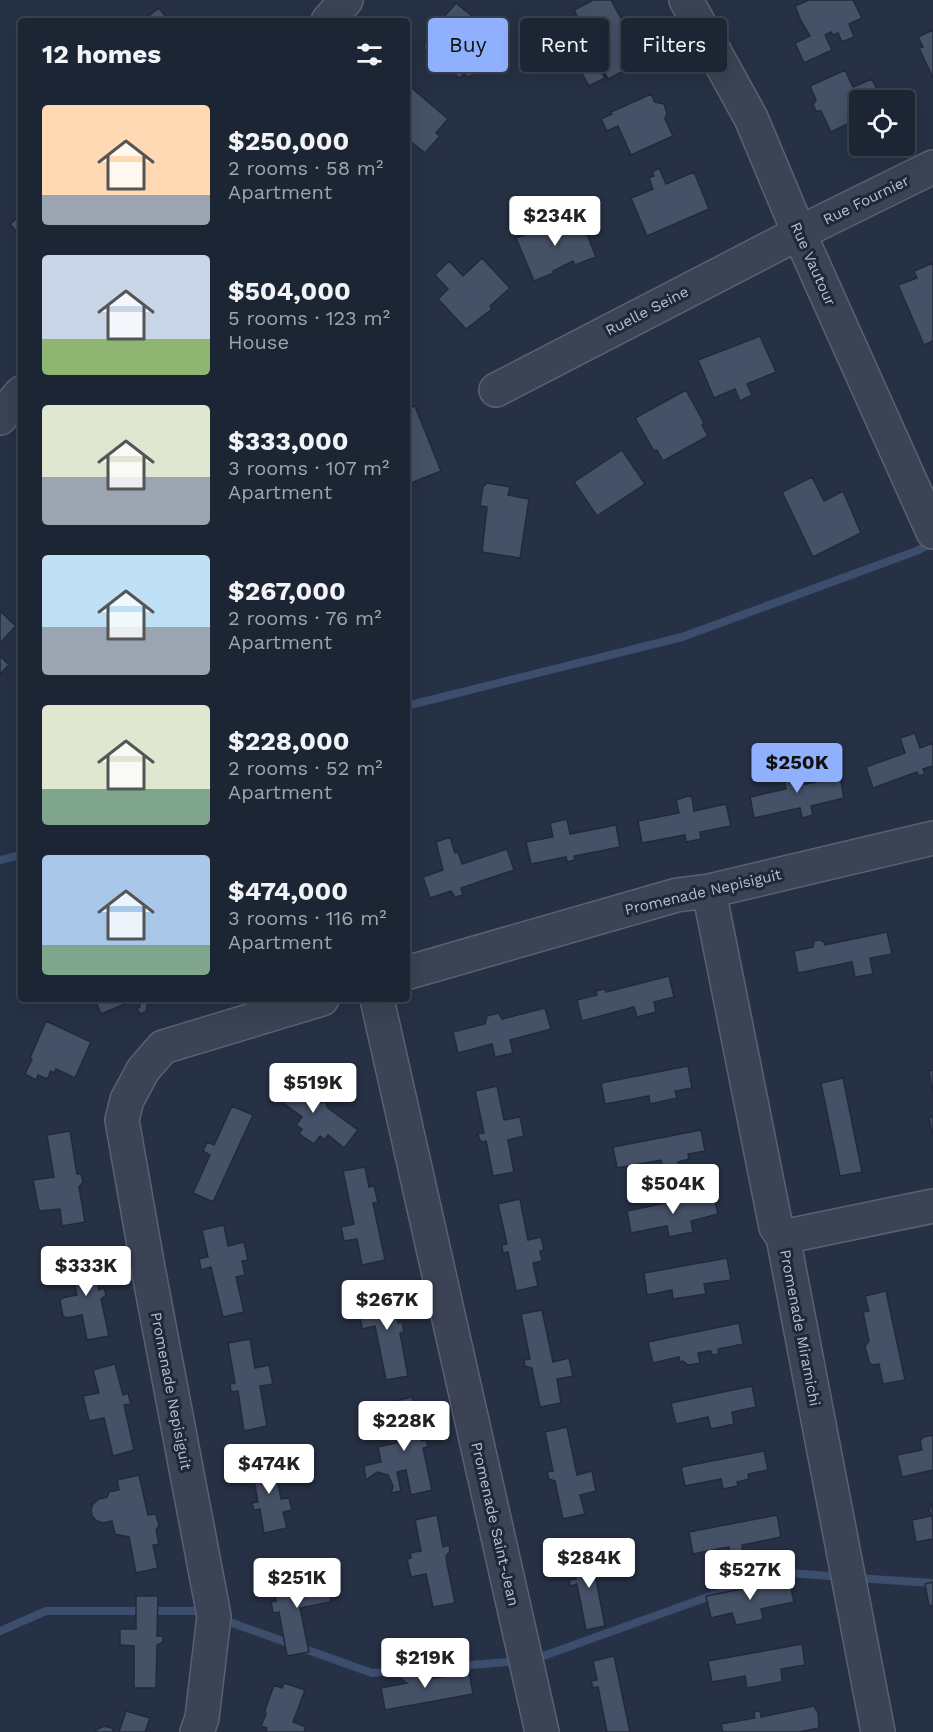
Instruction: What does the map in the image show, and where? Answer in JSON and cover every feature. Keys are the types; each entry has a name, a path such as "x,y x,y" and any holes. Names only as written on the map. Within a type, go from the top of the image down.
{"street":[{"path":"331,18 346,0"},
{"name":"Rue Vautour","path":"686,0 751,118 799,233 933,532"},
{"name":"Rue Fournier","path":"799,233 933,167"},
{"name":"Ruelle Seine","path":"496,390 799,233"},
{"path":"0,418 18,397"},
{"name":"Promenade Nepisiguit","path":"410,973 677,895 709,891 933,838"},
{"name":"Promenade Miramichi","path":"709,891 776,1227 783,1237 878,1732"},
{"name":"Promenade Nepisiguit","path":"197,1732 202,1718 214,1616 122,1120 127,1100 143,1070 163,1047 312,1002"},
{"name":"Promenade Saint-Jean","path":"378,1002 542,1732"},
{"path":"783,1237 933,1206"}],"building":[{"path":"593,0 611,0 621,18 622,72 608,79 605,72 609,72 609,18 578,18 574,10"},
{"path":"809,0 853,0 862,18 849,24 854,37 842,42 838,33 833,35 831,32 825,35 832,50 804,63 795,43 810,36 795,6"},
{"path":"456,3 474,18 443,18"},
{"path":"159,8 167,18 146,18"},
{"path":"933,30 933,78 919,48 923,47 918,37"},
{"path":"428,40 428,52 424,49"},
{"path":"845,70 853,87 872,79 877,90 849,90 849,123 831,132 821,111 816,111 813,105 816,100 810,86"},
{"path":"453,72 479,72 468,77 464,73 460,78"},
{"path":"581,72 601,72 605,78 589,86"},
{"path":"410,86 448,119 436,133 440,136 425,153 410,141"},
{"path":"651,94 655,102 664,104 667,113 665,119 673,136 631,155 618,126 607,131 601,119"},
{"path":"659,168 666,184 694,172 709,209 647,236 631,198 653,189 649,178 654,176 652,172"},
{"path":"555,211 564,229 582,222 596,257 575,265 573,261 553,271 554,273 534,281 516,238 545,227 541,216"},
{"path":"18,217 18,233 10,224"},
{"path":"482,258 510,288 490,306 492,309 466,329 438,299 448,289 435,275 449,261 463,276"},
{"path":"933,263 933,341 924,345 898,285 917,278 914,271"},
{"path":"760,336 776,372 747,384 752,395 740,401 735,389 714,398 698,360"},
{"path":"686,390 704,423 702,425 708,436 663,461 657,450 654,451 635,418"},
{"path":"415,406 441,471 410,483 410,408"},
{"path":"622,450 645,484 597,516 574,482"},
{"path":"812,477 824,501 843,491 861,533 813,557 782,492"},
{"path":"487,483 510,487 508,495 529,499 520,558 482,552 487,507 480,506 483,487"},
{"path":"0,611 16,626 0,643"},
{"path":"0,656 9,665 0,674"},
{"path":"915,733 920,748 933,743 933,766 923,769 925,774 919,776 917,772 873,788 866,767 905,753 900,738"},
{"path":"795,760 800,763 805,784 840,777 844,798 811,806 813,815 802,818 800,808 754,818 750,797 786,789 781,766 785,762"},
{"path":"692,797 694,811 726,804 731,826 700,832 701,839 686,842 685,835 642,843 638,821 679,813 676,800"},
{"path":"567,819 570,834 616,825 620,847 574,856 575,860 567,862 566,857 531,864 526,842 553,837 550,823"},
{"path":"450,837 455,853 458,852 462,864 507,849 514,870 461,888 463,895 455,897 451,891 430,898 423,877 443,870 436,842"},
{"path":"887,932 892,954 870,958 873,974 855,977 852,962 798,973 794,951 813,947 814,941 820,940 825,945"},
{"path":"669,976 674,997 654,1002 656,1012 637,1017 634,1007 582,1021 577,1000 597,995 596,991 605,989 606,992"},
{"path":"96,1002 130,1002 101,1014"},
{"path":"150,1002 151,1004 147,1005 146,1012 140,1014 137,1008 140,1007 140,1003"},
{"path":"545,1008 551,1029 510,1040 513,1053 495,1057 492,1044 458,1053 453,1032 485,1024 487,1016 499,1013 502,1019"},
{"path":"46,1021 91,1042 75,1078 56,1069 54,1073 51,1071 47,1079 38,1075 36,1080 25,1074"},
{"path":"688,1066 692,1088 675,1091 677,1098 650,1104 649,1096 605,1104 601,1083"},
{"path":"933,1070 933,1094 929,1071"},
{"path":"284,1075 322,1103 324,1100 328,1108 358,1130 344,1148 328,1135 325,1140 320,1136 314,1144 299,1134 302,1129 296,1125 302,1117 270,1093"},
{"path":"843,1078 862,1172 840,1176 821,1083"},
{"path":"497,1086 504,1120 520,1117 524,1136 508,1140 514,1172 493,1176 486,1141 482,1142 479,1139 478,1134 484,1133 475,1091"},
{"path":"232,1106 253,1115 213,1202 193,1193 210,1155 203,1151 207,1142 214,1145"},
{"path":"933,1117 933,1133 932,1133 929,1118"},
{"path":"701,1130 705,1151 688,1154 689,1159 678,1162 680,1173 678,1177 664,1177 661,1160 617,1168 613,1147"},
{"path":"70,1131 77,1174 81,1174 83,1182 79,1187 85,1222 62,1226 60,1209 39,1211 33,1180 54,1177 47,1135"},
{"path":"365,1167 369,1187 374,1186 378,1202 373,1203 385,1260 362,1265 357,1239 344,1241 341,1227 354,1224 343,1171"},
{"path":"713,1193 718,1214 691,1221 693,1232 669,1237 667,1226 631,1233 627,1211"},
{"path":"520,1199 528,1240 541,1237 544,1250 540,1251 542,1261 533,1263 538,1286 516,1291 508,1252 503,1253 502,1245 507,1244 498,1204"},
{"path":"224,1225 228,1246 244,1242 248,1260 242,1261 245,1275 236,1277 244,1312 223,1317 211,1267 201,1270 199,1259 208,1257 202,1230"},
{"path":"90,1249 99,1290 104,1288 106,1295 101,1299 109,1336 87,1340 82,1315 67,1318 63,1316 60,1301 62,1298 77,1295 69,1254"},
{"path":"727,1258 731,1280 704,1284 706,1294 673,1299 672,1290 647,1295 644,1273"},
{"path":"389,1284 398,1323 402,1322 404,1332 400,1333 408,1376 386,1380 375,1326 362,1329 360,1316 373,1314 368,1288"},
{"path":"886,1291 905,1380 883,1384 879,1364 872,1365 869,1362 865,1346 869,1341 863,1312 869,1311 865,1296"},
{"path":"542,1310 553,1362 569,1358 573,1376 557,1379 561,1403 540,1407 532,1368 525,1366 524,1360 530,1359 521,1314"},
{"path":"739,1323 743,1344 718,1349 719,1354 712,1355 711,1351 698,1353 700,1363 688,1365 683,1361 680,1362 679,1357 653,1363 648,1342"},
{"path":"250,1339 255,1368 269,1365 273,1384 260,1386 267,1426 244,1431 238,1391 231,1392 230,1384 235,1383 228,1343"},
{"path":"115,1364 123,1395 128,1393 131,1404 124,1405 134,1450 113,1456 104,1418 89,1421 83,1396 99,1393 93,1370"},
{"path":"752,1386 756,1407 732,1412 734,1424 711,1429 708,1417 676,1424 671,1403"},
{"path":"412,1397 422,1441 426,1440 428,1447 423,1448 432,1490 411,1495 406,1470 397,1472 401,1491 391,1493 393,1486 388,1475 377,1472 366,1480 364,1466 381,1462 378,1447 400,1442 391,1402"},
{"path":"567,1427 577,1475 592,1471 596,1491 580,1495 585,1514 563,1519 555,1481 549,1479 547,1472 553,1471 545,1432"},
{"path":"933,1435 933,1470 902,1477 897,1455 922,1450 920,1441 923,1437"},
{"path":"764,1451 768,1470 748,1474 749,1479 737,1482 738,1486 723,1489 721,1479 685,1486 681,1467"},
{"path":"272,1455 281,1499 289,1498 292,1510 283,1512 287,1528 264,1533 260,1509 254,1510 252,1503 258,1502 250,1459"},
{"path":"139,1475 148,1515 156,1514 159,1544 153,1545 158,1568 136,1573 129,1537 115,1534 112,1521 103,1523 97,1521 92,1516 91,1509 99,1499 107,1497 109,1492 119,1490 117,1480"},
{"path":"932,1503 933,1539 916,1542 912,1520 931,1516 929,1510"},
{"path":"437,1515 443,1547 449,1545 450,1551 446,1556 455,1603 433,1607 426,1574 411,1577 407,1559 411,1558 410,1553 421,1551 415,1520"},
{"path":"777,1515 781,1537 742,1545 743,1554 731,1556 729,1547 693,1554 689,1532"},
{"path":"591,1553 592,1562 605,1559 608,1571 595,1574 605,1626 586,1630 577,1584 570,1586 569,1580 576,1579 571,1557"},
{"path":"294,1576 297,1592 307,1590 305,1580 325,1576 331,1599 330,1602 300,1608 309,1652 287,1656 279,1612 273,1613 271,1602 276,1601 273,1580"},
{"path":"789,1580 794,1602 761,1609 763,1618 761,1620 736,1625 732,1613 711,1618 706,1596 742,1589 741,1586 747,1585 747,1588"},
{"path":"933,1582 933,1605 929,1606 925,1584"},
{"path":"136,1596 158,1596 157,1636 163,1636 163,1642 157,1645 156,1688 134,1688 134,1646 120,1645 120,1629 136,1629"},
{"path":"802,1644 805,1665 781,1669 781,1682 747,1688 745,1676 712,1682 708,1661"},
{"path":"614,1656 630,1732 607,1732 598,1687 593,1688 591,1681 597,1680 593,1661"},
{"path":"410,1665 414,1668 415,1673 422,1675 423,1680 469,1672 473,1694 385,1710 381,1688 407,1683 400,1678 399,1671 403,1666"},
{"path":"284,1683 305,1690 293,1722 306,1727 304,1732 266,1732 267,1728 261,1726 274,1685 282,1688"},
{"path":"814,1706 818,1713 819,1728 799,1732 723,1732 721,1724 755,1718 754,1712 760,1711 761,1717"},
{"path":"126,1711 150,1718 145,1732 119,1732"},
{"path":"104,1726 112,1728 114,1732 95,1732"}],"waterway":[{"path":"410,705 682,637 919,550 933,542"},
{"path":"0,860 18,856"},
{"path":"532,1660 777,1572 843,1577"},
{"path":"856,1578 933,1583"},
{"path":"0,1631 46,1611 198,1611 206,1613"},
{"path":"221,1619 372,1673 519,1661"}]}
